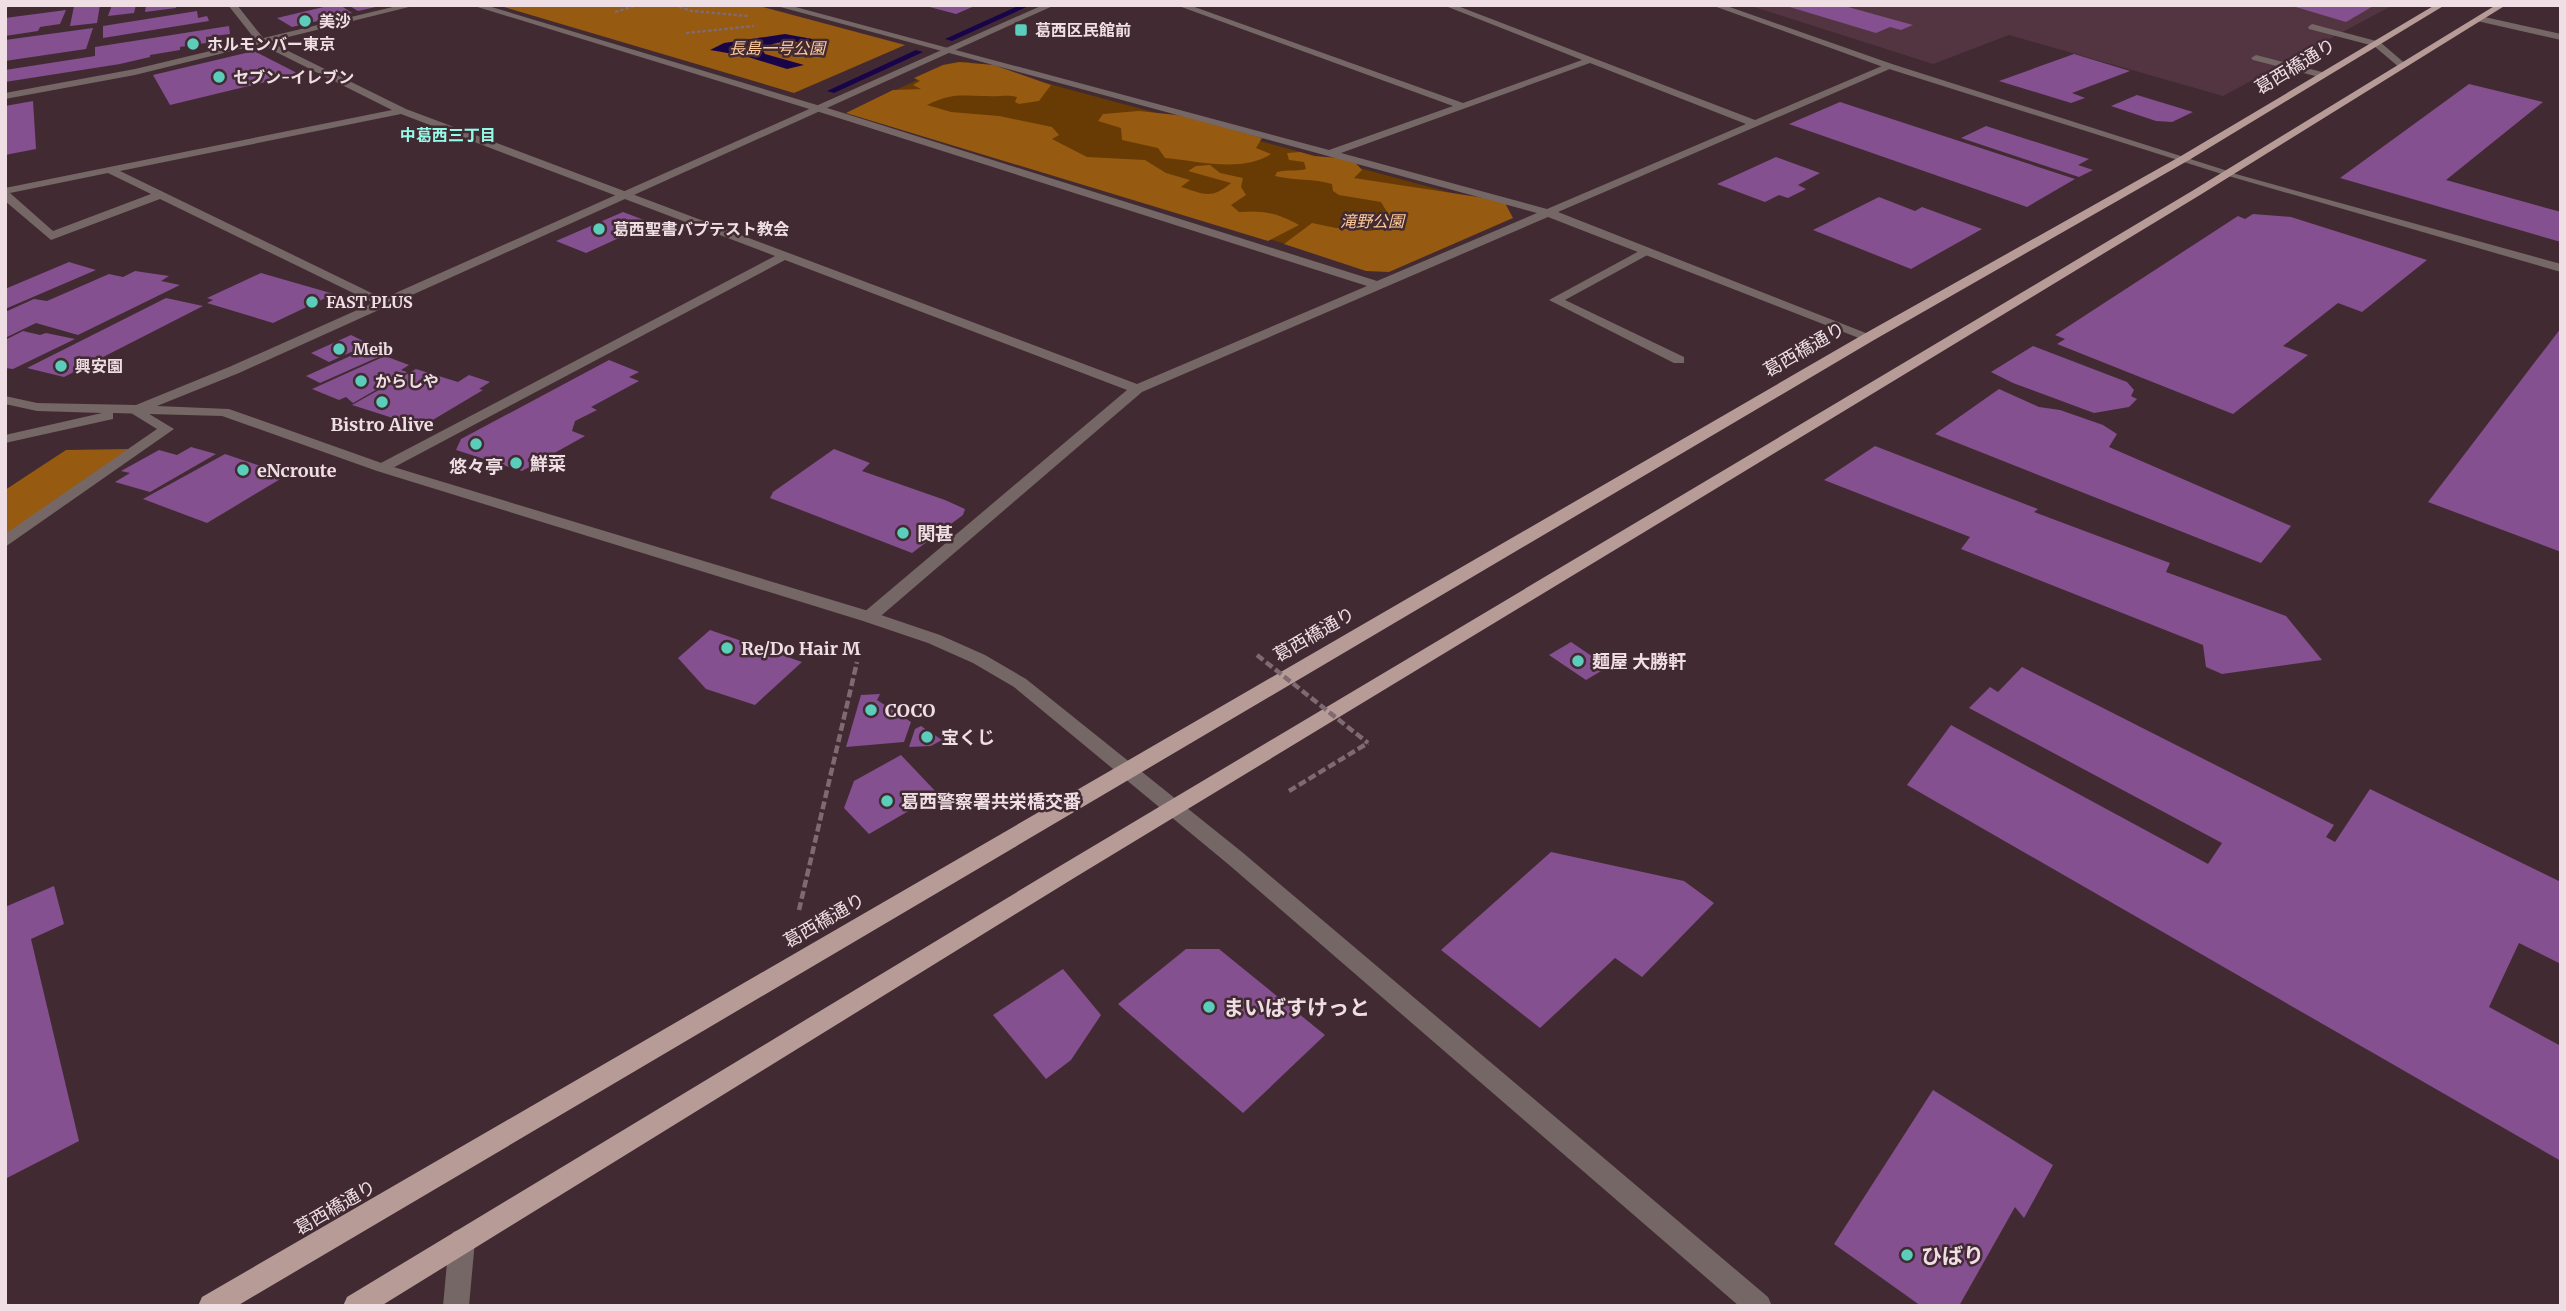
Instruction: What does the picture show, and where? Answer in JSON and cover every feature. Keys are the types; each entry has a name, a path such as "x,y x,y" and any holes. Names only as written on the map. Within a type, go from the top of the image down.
{"main road":[{"name":"葛西橋通り","path":"211,1306 1869,337 2185,158 2441,5"},
{"path":"356,1306 1173,808 2229,173 2501,5"}],"street":[{"path":"232,5 261,41 402,111 782,257 1137,389"},
{"path":"5,96 135,72 413,5"},
{"path":"475,5 819,109 1380,286"},
{"path":"777,5 1546,212 1869,337"},
{"path":"5,439 136,410 234,370 1051,5"},
{"path":"1180,5 1463,106"},
{"path":"1447,5 1754,123"},
{"path":"1715,5 1889,66 2229,173 2561,268"},
{"path":"2480,19 2561,37"},
{"path":"2312,27 2377,44 2403,66"},
{"path":"2256,58 2323,75"},
{"path":"1332,153 1588,61"},
{"path":"869,617 1137,389 1889,66"},
{"path":"5,193 402,111"},
{"path":"112,171 382,303"},
{"path":"5,193 51,236 160,195"},
{"path":"1647,252 1555,300 1679,360"},
{"path":"382,468 782,257"},
{"path":"5,400 37,407 224,412 382,468 869,617 934,639 979,659 1020,683 1235,858 1759,1306"},
{"path":"5,542 167,429 136,410"},
{"path":"456,1306 462,1241"}],"path":[{"path":"622,50 676,35 729,27 782,25 820,17"},
{"path":"1257,655 1368,743 1289,790"},
{"path":"799,910 857,662"}],"shaded area":[{"path":"1748,5 2393,5 2223,96 2009,35 1933,64"},
{"path":"785,34 818,40 771,45 762,49 765,54 804,65 787,69 745,56 710,50 724,43"}],"green space":[{"name":"長島一号公園","path":"497,5 755,5 905,45 794,93"},
{"path":"959,62 994,65 1051,85 1039,101 1019,104 1015,102 1017,97 1013,96 957,96 927,105 951,112 999,116 1052,127 1059,135 1052,139 1087,157 1145,160 1166,173 1190,180 1181,187 1207,194 1218,192 1231,183 1188,171 1196,166 1210,165 1220,173 1243,178 1241,187 1246,195 1231,205 1239,212 1270,213 1299,225 1268,241 846,113 893,90 921,89 913,85 920,81 914,78 943,65"},
{"name":"滝野公園","path":"968,62 1507,208 1368,269 853,113 856,108 955,63"},
{"path":"1139,111 1186,116 1262,138 1256,148 1271,154 1260,160 1234,164 1165,158 1158,148 1122,140 1121,128 1098,121 1103,114"},
{"path":"1300,152 1352,159 1362,170 1354,178 1504,201 1513,218 1389,272 1366,271 1284,244 1312,223 1336,228 1362,225 1369,231 1392,227 1393,222 1381,202 1339,195 1333,191 1332,184 1325,182 1275,176 1277,172 1306,169 1304,162 1289,160 1287,153"},
{"path":"130,449 5,535 5,490 66,450"}],"building":[{"path":"100,5 97,23 70,26 74,6"},
{"path":"112,5 136,5 134,13 108,16"},
{"path":"176,5 176,8 145,12 146,6"},
{"path":"340,5 352,13 292,27 277,18"},
{"path":"348,5 380,5 380,6 358,11"},
{"path":"922,5 977,5 956,14"},
{"path":"1783,5 1841,5 1913,25 1901,30 1890,27 1876,33"},
{"path":"2289,5 2375,5 2346,22"},
{"path":"66,10 60,24 40,27 38,31 5,36 5,18"},
{"path":"197,11 198,18 207,16 209,21 103,38 103,26"},
{"path":"229,26 230,34 206,37 206,43 180,47 180,50 120,64 5,82 5,70 95,56 95,47"},
{"path":"93,28 86,49 5,61 5,40"},
{"path":"254,51 299,74 170,105 153,75"},
{"path":"2074,54 2130,71 2072,93 2085,98 2071,103 1999,81"},
{"path":"2469,84 2543,102 2446,180 2561,212 2561,242 2340,178"},
{"path":"2137,95 2193,112 2172,122 2156,121 2111,106"},
{"path":"33,101 36,149 5,155 5,106"},
{"path":"1840,102 2075,179 2027,207 1789,124"},
{"path":"1986,126 2089,159 2078,165 2093,170 2079,177 1961,138"},
{"path":"1776,157 1820,173 1798,185 1806,189 1788,198 1779,195 1765,202 1717,184"},
{"path":"1879,197 1915,211 1922,207 1982,229 1911,269 1813,230"},
{"path":"623,212 652,223 586,253 556,241"},
{"path":"2253,214 2291,217 2427,260 2362,312 2338,303 2283,346 2308,355 2233,414 2057,344 2065,339 2055,335 2238,216 2245,219"},
{"path":"69,262 96,270 5,309 5,289"},
{"path":"135,271 169,276 161,281 180,285 78,335 36,323 5,338 5,312 34,299 47,301 109,274 123,277"},
{"path":"261,273 334,294 273,323 207,303 213,300 207,298"},
{"path":"166,298 203,306 64,377 27,368"},
{"path":"2561,328 2561,552 2428,502"},
{"path":"23,331 75,339 13,369 5,368 5,340"},
{"path":"351,335 369,344 329,362 311,353"},
{"path":"2033,346 2127,382 2134,390 2131,396 2137,399 2129,407 2094,413 1991,372"},
{"path":"368,348 383,355 320,383 306,376"},
{"name":"からしや","path":"385,356 409,365 401,370 407,372 353,403 346,397 339,400 312,389"},
{"path":"609,360 639,372 629,377 639,381 591,407 597,410 575,421 572,431 585,436 522,471 456,450 461,439"},
{"path":"416,369 458,382 469,375 490,382 479,389 483,390 421,427 352,405"},
{"path":"1999,389 2039,407 2060,410 2103,425 2117,434 2109,447 2291,526 2261,563 1935,434"},
{"path":"1875,446 2038,509 2034,512 2170,563 2166,572 2286,616 2322,660 2222,674 2206,667 2203,645 1961,549 1970,537 1824,480"},
{"path":"191,447 216,454 150,492 115,482 130,473 121,471 159,450 177,455"},
{"path":"834,449 870,463 862,471 945,500 965,509 963,515 912,553 770,498 773,492"},
{"path":"225,454 287,475 207,523 143,499"},
{"path":"710,630 802,662 755,705 706,689 678,658"},
{"name":"麺屋 大勝軒","path":"1571,642 1608,667 1586,680 1549,655"},
{"path":"2022,667 2334,825 2326,837 2335,842 2370,789 2561,882 2561,964 2519,943 2489,1007 2561,1046 2561,1161 1907,785 1951,725 2208,864 2222,843 1969,708 1990,687 1998,692"},
{"path":"880,694 877,700 911,722 904,742 846,747 861,695"},
{"path":"921,726 942,740 931,746 909,747 915,729"},
{"name":"葛西警察署共栄橋交番","path":"901,755 938,794 869,834 844,808 854,781"},
{"path":"1551,852 1684,881 1714,903 1642,977 1615,958 1540,1028 1441,950"},
{"path":"54,886 64,924 31,939 79,1141 5,1179 5,907"},
{"path":"1186,949 1219,949 1325,1035 1243,1113 1118,1004"},
{"path":"1063,969 1101,1015 1071,1060 1046,1079 993,1015"},
{"path":"1933,1090 2053,1165 2024,1218 2015,1207 1959,1306 1921,1306 1834,1244"}],"waterway":[{"path":"949,39 1027,5"},
{"path":"831,91 919,52"}],"place":[{"name":"美沙","path":"305,21"},
{"name":"葛西区民館前","path":"1021,30"},
{"name":"ホルモンバー東京","path":"193,44"},
{"name":"セブン-イレブン","path":"219,77"},
{"name":"葛西聖書バプテスト教会","path":"599,229"},
{"name":"FAST PLUS","path":"312,302"},
{"name":"Meib","path":"339,349"},
{"name":"興安園","path":"61,366"},
{"name":"からしや","path":"361,381"},
{"name":"Bistro Alive","path":"382,402"},
{"name":"悠々亭","path":"476,444"},
{"name":"鮮菜","path":"516,463"},
{"name":"eNcroute","path":"243,470"},
{"name":"関甚","path":"903,533"},
{"name":"Re/Do Hair M","path":"727,648"},
{"name":"麺屋 大勝軒","path":"1578,661"},
{"name":"COCO","path":"871,710"},
{"name":"宝くじ","path":"927,737"},
{"name":"葛西警察署共栄橋交番","path":"887,801"},
{"name":"まいばすけっと","path":"1209,1007"},
{"name":"ひばり","path":"1907,1255"}],"district":[{"name":"中葛西三丁目","path":"448,135"}]}
